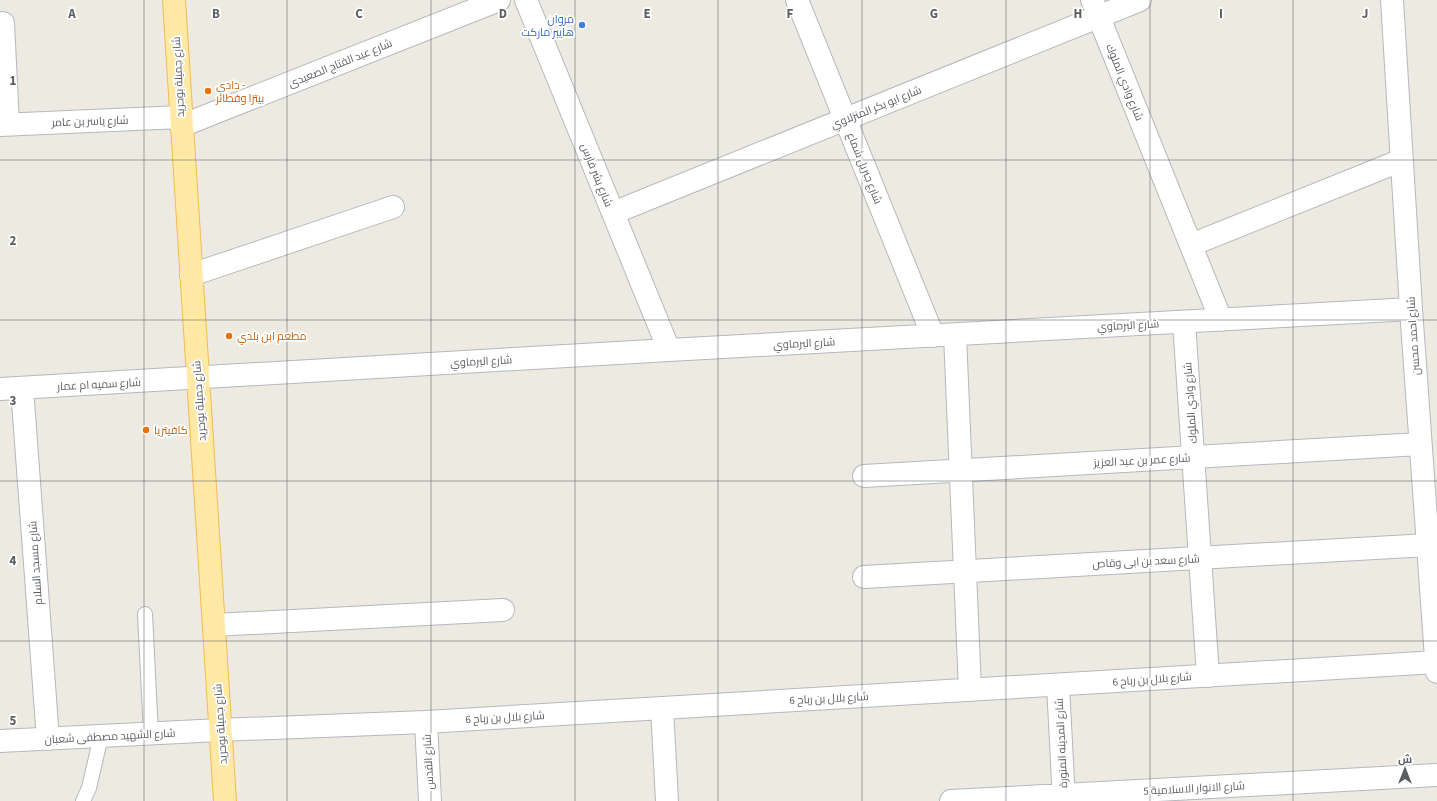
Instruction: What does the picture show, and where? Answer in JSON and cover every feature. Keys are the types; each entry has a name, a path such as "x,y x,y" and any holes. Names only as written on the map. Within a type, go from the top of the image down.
{"main road":[{"name":"شارع جميلة بوحريد","path":"174,0 225,801"}],"street":[{"name":"شارع عبد الفتاح الصعيدى","path":"181,122 499,0"},
{"name":"شارع بشر فارس","path":"526,0 669,350"},
{"name":"شارع جبريل شماع","path":"797,0 933,336"},
{"name":"شارع ابو بكر المنزلاوي","path":"613,213 845,119 1095,8 1140,0"},
{"name":"شارع احمد محسن","path":"1392,0 1420,444 1437,672"},
{"name":"شارع وادي الملوك","path":"1095,8 1221,320"},
{"path":"3,23 4,125"},
{"name":"شارع ياسر بن عامر","path":"4,125 181,122"},
{"path":"1191,245 1402,160"},
{"path":"191,275 393,207"},
{"name":"شارع البرماوي","path":"198,378 669,350 1411,309"},
{"name":"شارع وادي الملوك","path":"1184,322 1208,676"},
{"path":"955,335 970,690"},
{"name":"شارع سميه ام عمار","path":"0,390 198,378"},
{"name":"شارع مسجد السلام","path":"22,388 48,739"},
{"name":"شارع عمر بن عبد العزيز","path":"864,476 1420,444"},
{"name":"شارع سعد بن ابى وقاص","path":"864,577 1428,545"},
{"path":"214,625 502,610"},
{"name":"شارع بلال بن رباح 6","path":"220,730 426,722 1437,662"},
{"name":"شارع المدينه المنورة","path":"1058,685 1064,798"},
{"path":"662,708 667,801"},
{"name":"شارع القدس","path":"426,722 430,801"},
{"name":"شارع الشهيد مصطفى شعبان","path":"0,741 220,730"},
{"name":"شارع الانوار الاسلامية 5","path":"951,801 1064,798 1437,775"}],"lane":[{"path":"146,614 152,734"},
{"path":"83,801 89,788 100,736"}],"place":[{"name":"مروان هايبر ماركت","path":"582,25"},
{"name":"دادي - بيتزا وفطائر","path":"208,91"},
{"name":"مطعم ابن بلدي","path":"229,336"},
{"name":"كافيتريا","path":"146,430"}]}
